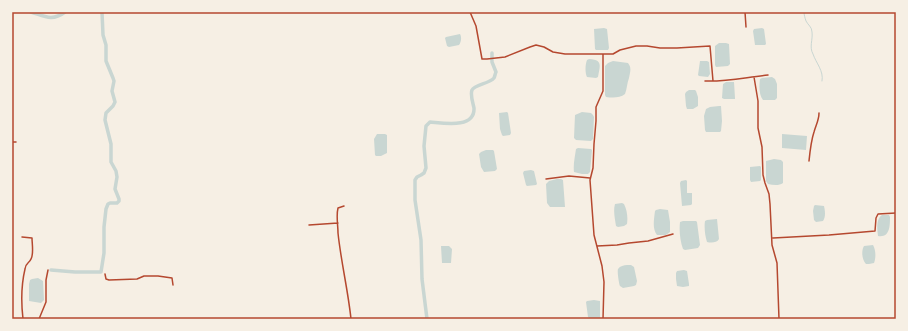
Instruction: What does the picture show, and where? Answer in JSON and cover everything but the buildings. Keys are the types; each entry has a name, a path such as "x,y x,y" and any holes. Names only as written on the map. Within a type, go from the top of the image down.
{"street":[{"path":"470,12 476,26 482,59 511,55 536,45 558,54 613,54 620,50 636,46 660,48 710,46 713,81"},
{"path":"745,12 746,27"},
{"path":"603,54 603,91 596,107 593,168 590,178 593,229 602,266 604,282 603,319"},
{"path":"705,81 727,81 768,76"},
{"path":"754,77 758,102 758,128 763,158 763,175 769,194 772,245 778,270 779,319"},
{"path":"809,161 814,132 819,119 819,113"},
{"path":"546,179 569,176 590,178"},
{"path":"344,206 338,208 338,223 340,252 349,297 351,319"},
{"path":"772,238 875,231 877,215 896,213"},
{"path":"309,225 338,223"},
{"path":"597,246 648,241 673,234"},
{"path":"22,237 32,238 32,259 25,267 22,286 21,304 23,319"},
{"path":"39,319 46,302 46,280 48,270"},
{"path":"105,274 106,279 109,280 137,279 144,276 168,277 172,278 173,285"}],"shaded area":[{"path":"594,29 607,29 609,48 608,50 596,50"},
{"path":"754,29 764,29 766,44 755,45 753,31"},
{"path":"460,34 461,40 459,45 447,46 446,37"},
{"path":"719,43 729,44 730,64 728,66 716,67 715,65 715,46"},
{"path":"587,60 597,61 600,64 598,77 596,78 587,77 586,75 586,64"},
{"path":"613,61 628,63 630,74 625,94 611,98 606,97 605,95 605,66"},
{"path":"700,61 709,62 710,74 708,77 698,75"},
{"path":"772,77 775,79 777,84 777,98 775,100 763,100 759,85 760,79"},
{"path":"726,82 734,82 735,99 722,98 723,84"},
{"path":"689,90 695,90 698,97 698,106 693,109 687,109 686,106 685,94"},
{"path":"721,106 721,131 706,132 704,116 706,109"},
{"path":"507,112 511,133 510,135 503,136 500,129 499,113"},
{"path":"582,112 591,113 594,117 593,139 591,141 576,140 574,138 575,115"},
{"path":"377,134 387,135 387,153 381,156 375,155 374,139"},
{"path":"782,134 807,136 806,150 782,148"},
{"path":"576,149 592,150 590,172 588,174 574,172"},
{"path":"486,150 494,151 497,169 495,171 484,172 481,167 479,154"},
{"path":"774,159 781,160 783,162 783,183 780,185 768,184 766,181 766,161"},
{"path":"760,166 761,180 751,182 750,167"},
{"path":"524,171 534,171 537,184 527,186 523,173"},
{"path":"557,179 563,180 565,207 550,207 547,203 546,184 549,181"},
{"path":"686,180 687,193 692,193 692,204 682,206 680,183 681,181"},
{"path":"622,203 627,211 627,224 618,227 616,226 614,207 615,204"},
{"path":"815,205 824,206 825,216 823,221 816,222 814,220 813,211"},
{"path":"660,209 668,210 670,232 666,235 657,235 654,230 655,211"},
{"path":"882,215 889,215 889,227 885,235 878,236 877,227"},
{"path":"717,219 719,239 712,243 707,242 705,221"},
{"path":"680,222 697,222 700,245 698,248 683,249 680,239"},
{"path":"873,245 875,249 874,263 866,264 862,253 863,248 864,246"},
{"path":"441,246 449,246 452,249 451,263 442,263"},
{"path":"623,265 631,265 634,267 637,281 636,285 623,288 620,286 618,269"},
{"path":"677,271 687,271 689,286 677,286 676,273"},
{"path":"38,278 43,281 44,300 41,303 29,301 30,280"},
{"path":"594,300 600,301 600,319 591,319 588,317 586,302"}],"waterway":[{"path":"31,12 48,17 56,17 65,12"},
{"path":"51,270 101,272 104,253 106,209 108,204 117,203 119,201 115,189 117,177 116,171 111,162 111,144 105,120 106,113 115,102 112,91 114,81 106,61 106,45 103,35 102,12"},
{"path":"804,12 806,21 812,30 811,49 821,70 822,81"},
{"path":"427,319 422,279 421,240 415,200 415,180 424,173 426,168 424,146 426,126 430,122 450,124 464,122 473,115 474,108 471,97 472,90 476,86 489,82 495,76 496,72 492,62 492,53"}]}
